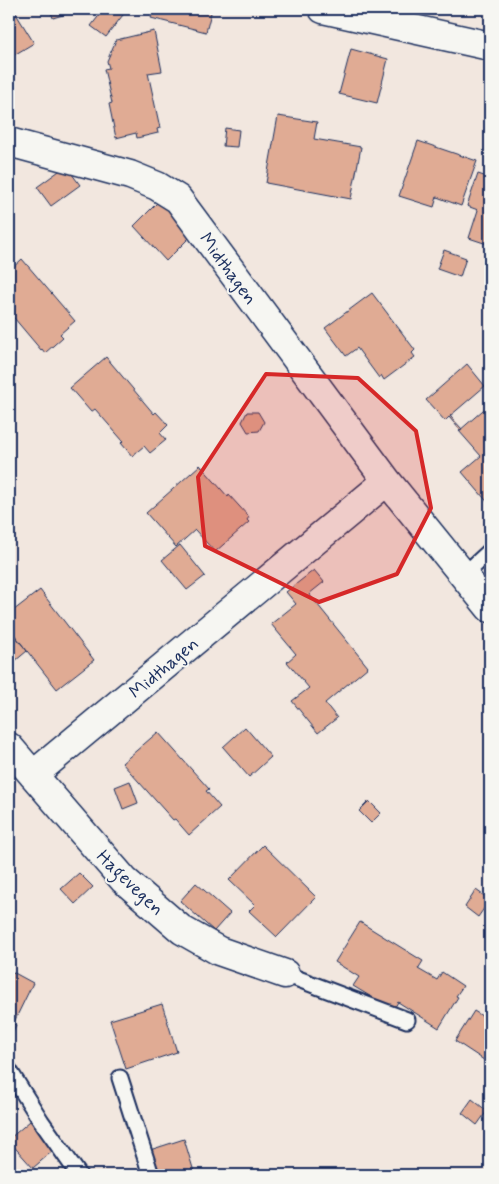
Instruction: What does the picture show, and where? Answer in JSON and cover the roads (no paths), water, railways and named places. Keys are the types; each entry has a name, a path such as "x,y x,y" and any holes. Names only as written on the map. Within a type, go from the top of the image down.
{"street":[{"path":"323,9 490,46"},
{"name":"Midthagen","path":"9,142 130,176 157,186 178,199 387,481 490,608"},
{"name":"Midthagen","path":"32,775 387,481"},
{"name":"Hagevegen","path":"9,747 124,880 182,930 219,951 285,974"}],"lane":[{"path":"464,575 490,551"},
{"path":"285,974 407,1020"},
{"path":"9,1070 41,1121 79,1175"},
{"path":"120,1078 151,1175"}]}
